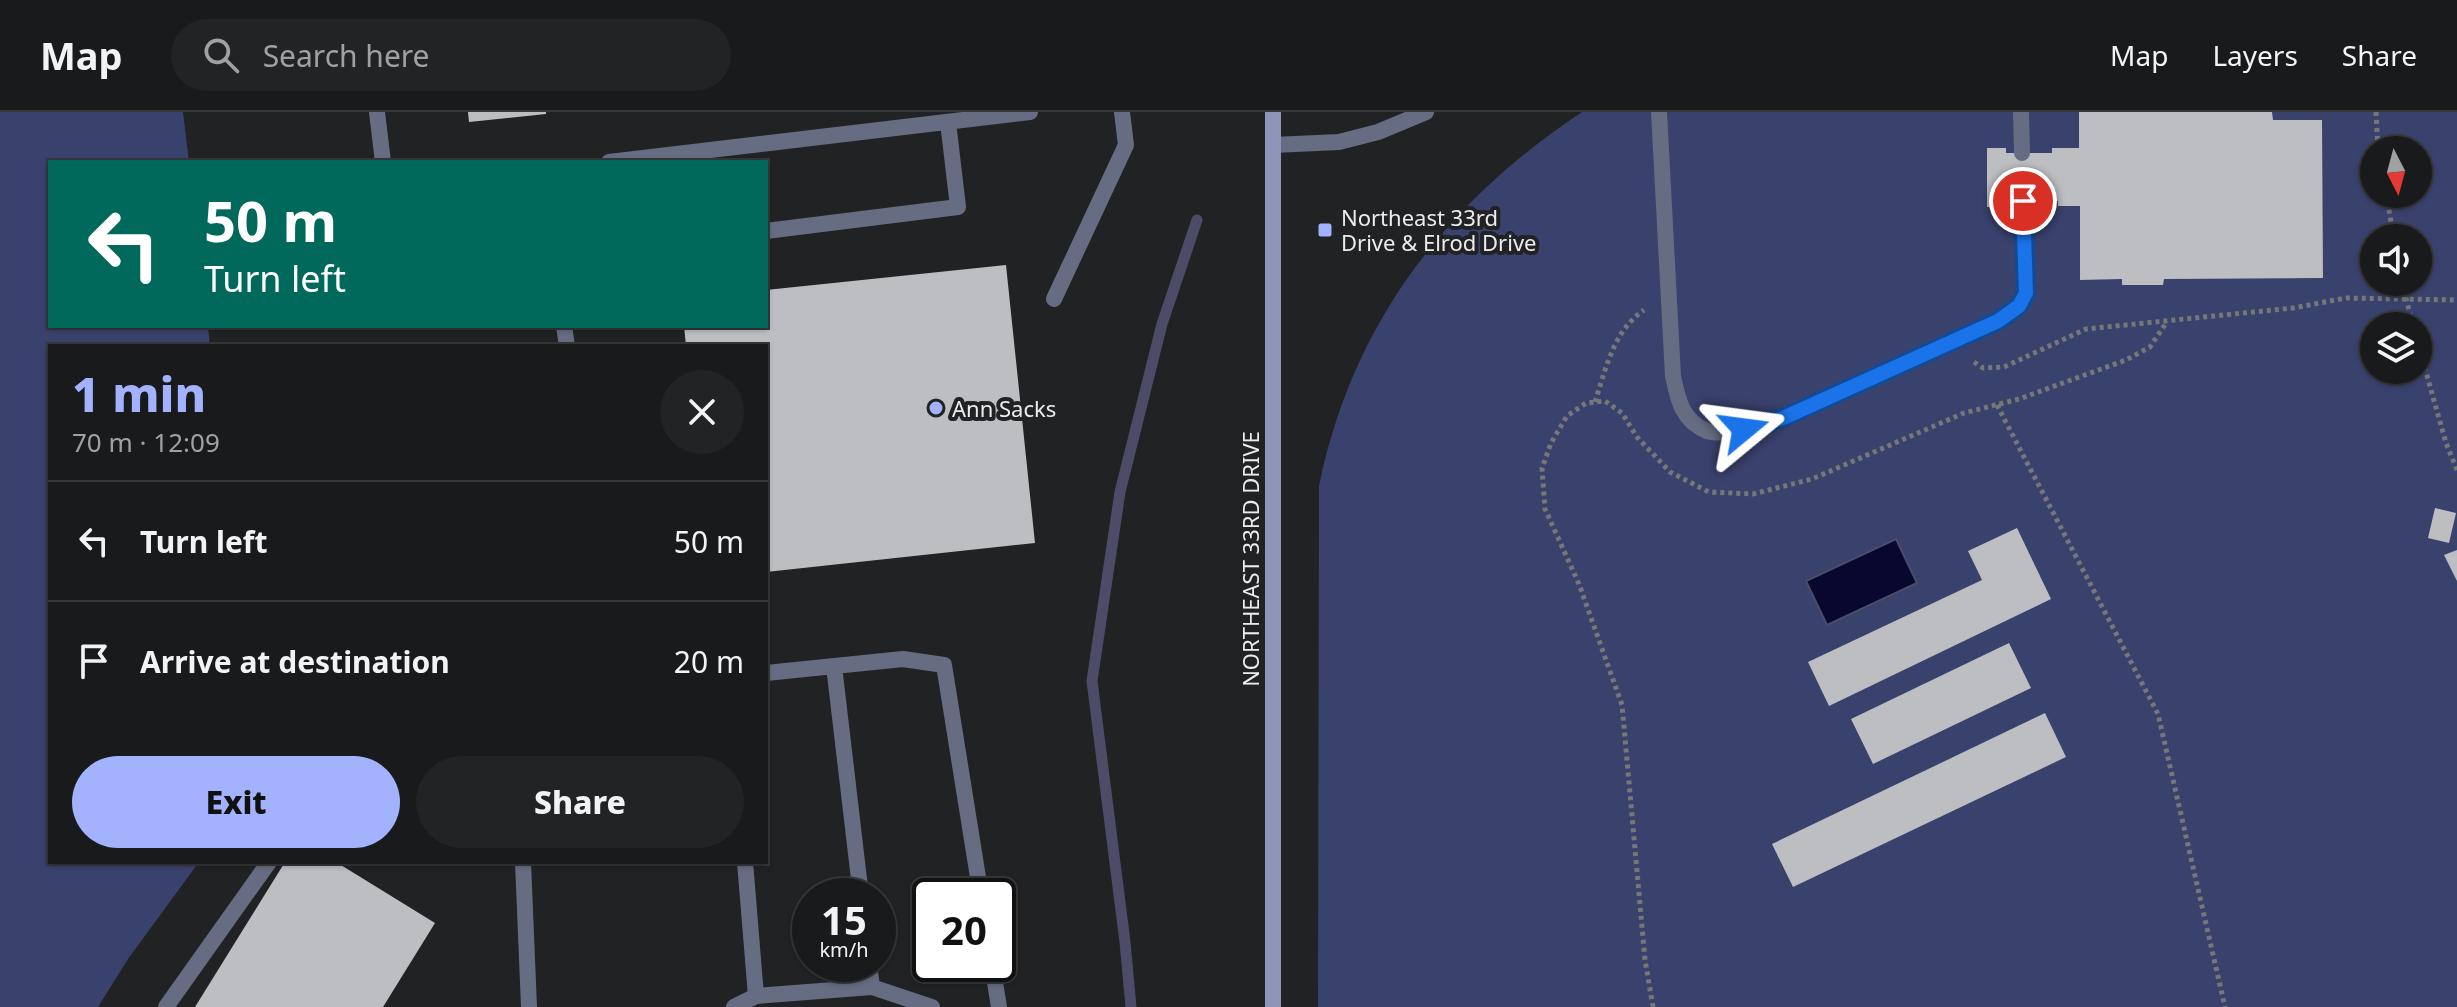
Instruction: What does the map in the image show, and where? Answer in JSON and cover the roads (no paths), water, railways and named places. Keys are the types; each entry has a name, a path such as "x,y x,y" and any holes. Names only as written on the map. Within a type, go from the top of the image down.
{"main road":[{"name":"NORTHEAST 33RD DRIVE","path":"1273,112 1273,1007"}],"street":[{"path":"377,112 383,160"},
{"path":"650,160 742,155 1030,112"},
{"path":"1054,299 1126,145 1122,112"},
{"path":"1273,145 1339,142 1378,132 1426,112"},
{"path":"1659,112 1673,376 1678,404 1691,421 1708,432 1723,434 1783,418 1998,321 2019,306 2026,293 2023,201"},
{"path":"2021,112 2022,153"},
{"path":"768,231 958,207 948,122"},
{"path":"768,673 903,659 944,665 978,878"},
{"path":"834,666 859,878"},
{"path":"166,1007 268,864"},
{"path":"523,864 529,1007"},
{"path":"745,864 756,996"},
{"path":"871,982 872,987"},
{"path":"995,982 999,1007"},
{"path":"734,1007 756,996 872,987 932,1007"}],"waterway":[{"path":"1131,1007 1092,681 1120,492 1162,324 1197,220"}],"place":[{"name":"Northeast 33rd Drive & Elrod Drive","path":"1325,230"},
{"name":"Ann Sacks","path":"936,408"}]}
